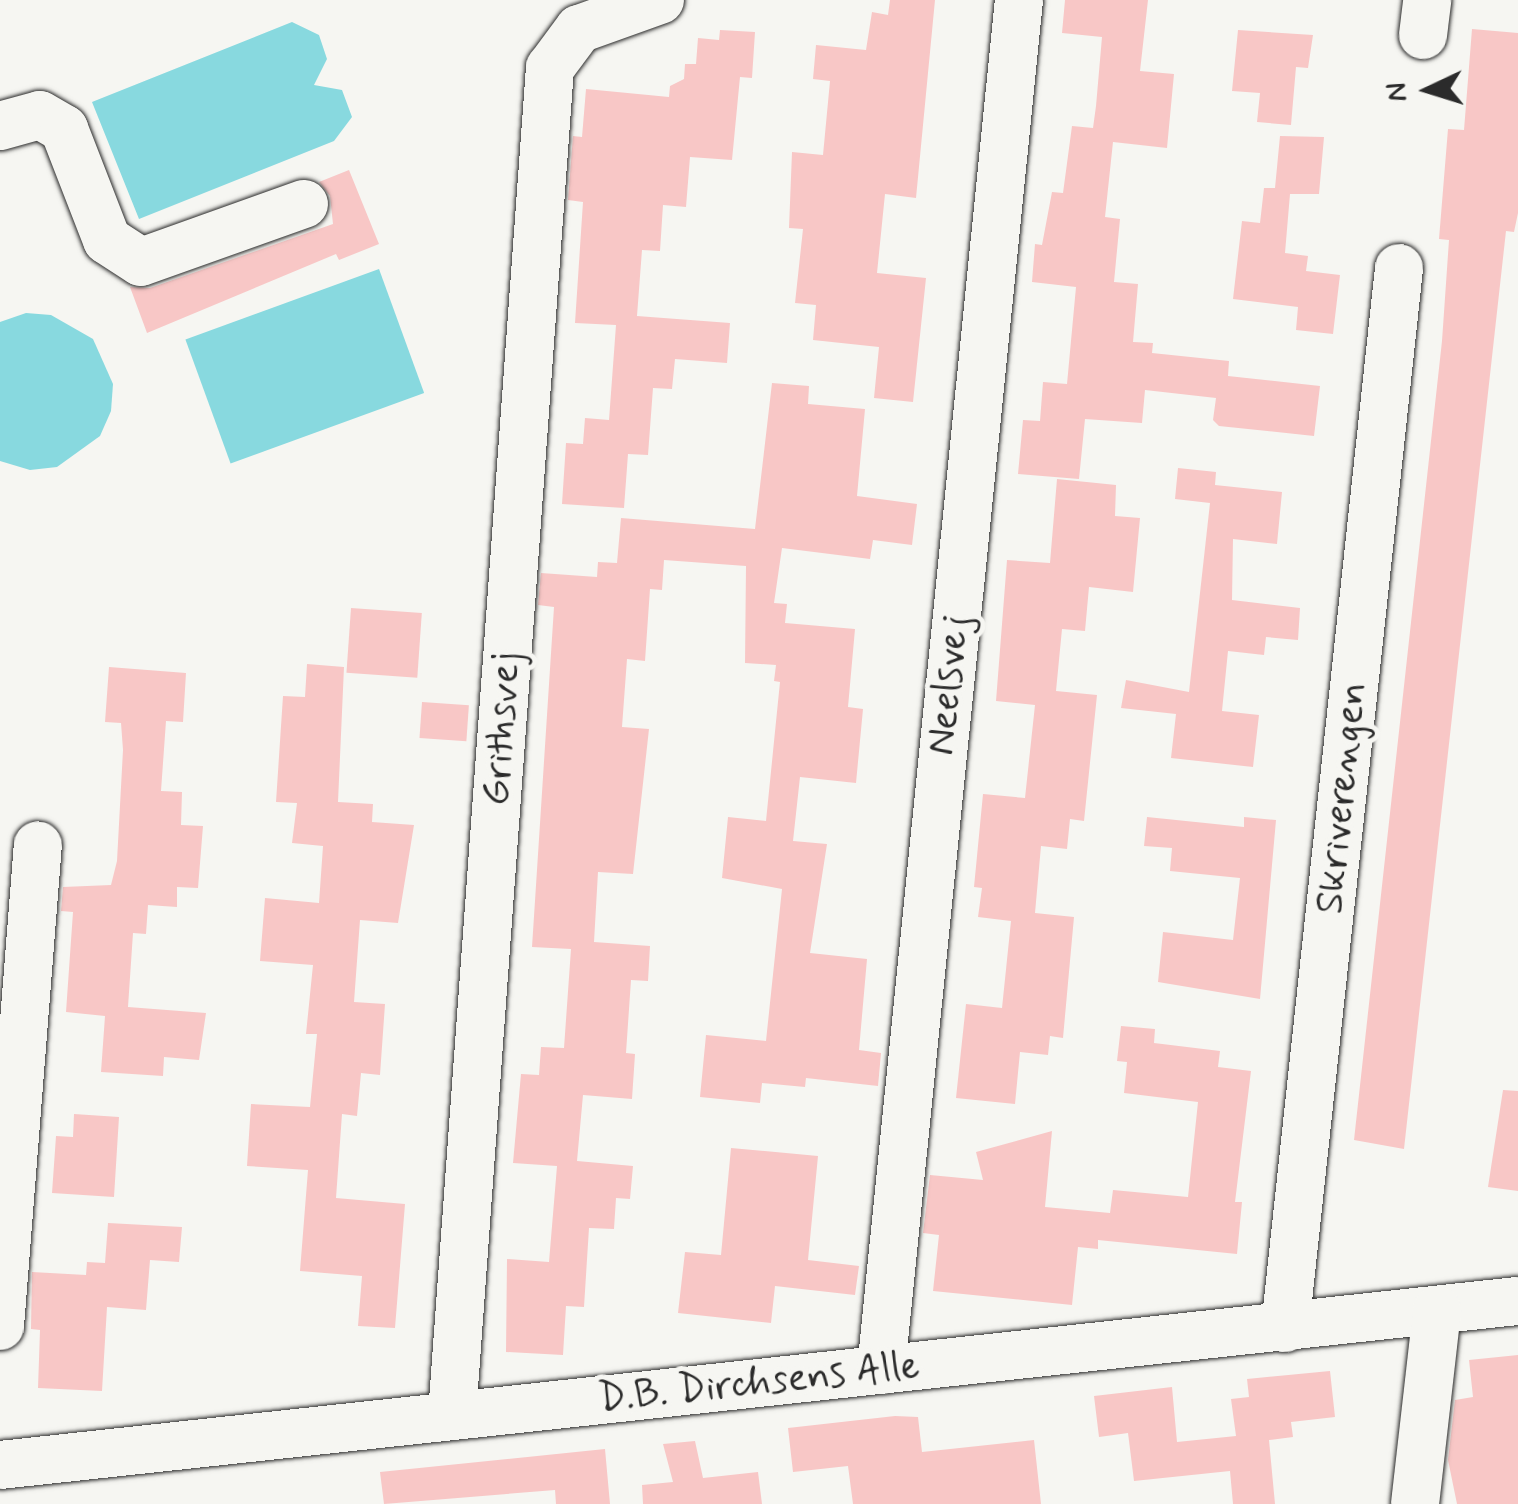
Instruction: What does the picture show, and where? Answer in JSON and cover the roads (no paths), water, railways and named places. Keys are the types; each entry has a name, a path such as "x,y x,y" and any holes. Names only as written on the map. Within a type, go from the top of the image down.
{"street":[{"name":"Grithsvej","path":"452,1415 550,68 562,45 579,29 660,0"},
{"name":"Neelsvej","path":"881,1370 1019,0"},
{"path":"0,126 40,115 64,129 107,240 141,262 304,204"},
{"name":"Skriverengen","path":"1285,1328 1399,268"},
{"path":"0,1326 38,845"},
{"name":"D.B. Dirchsens Alle","path":"0,1465 1518,1301"},
{"path":"1414,1504 1437,1310"}],"water":[{"path":"292,22 319,35 327,59 314,85 342,90 352,117 334,141 139,219 92,102"},
{"path":"379,269 424,393 231,463 185,339"},
{"path":"26,313 51,315 93,339 113,384 111,411 100,436 57,467 30,470 0,461 0,322"}]}
